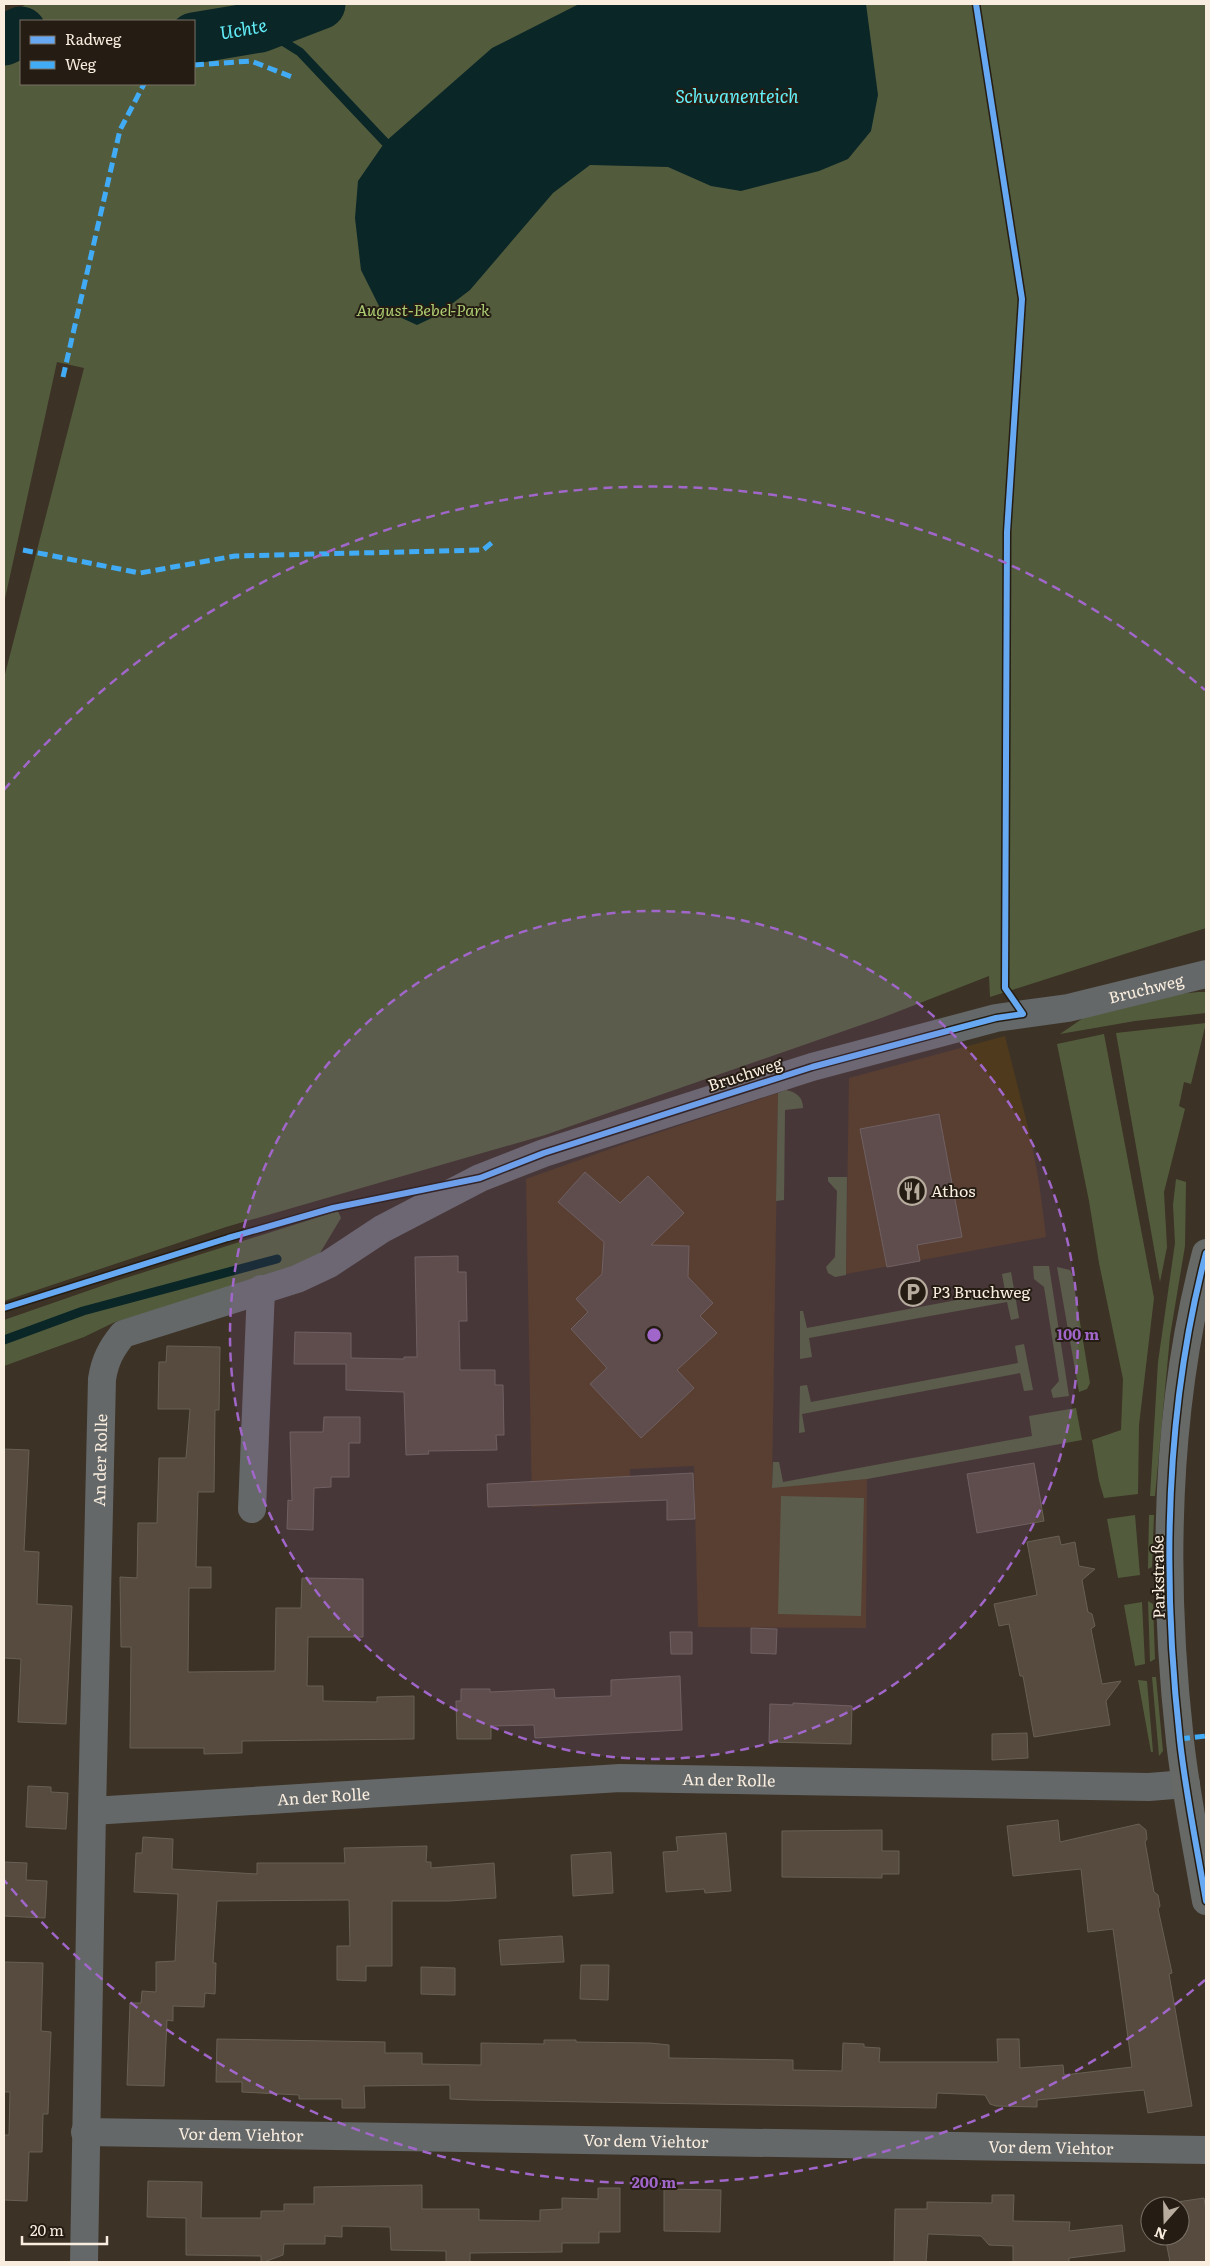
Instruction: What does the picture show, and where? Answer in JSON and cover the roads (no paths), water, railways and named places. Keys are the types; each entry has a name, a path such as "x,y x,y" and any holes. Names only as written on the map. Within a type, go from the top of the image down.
{"main road":[{"name":"Parkstraße","path":"1206,1253 1196,1294 1183,1370 1174,1460 1171,1523 1174,1666 1186,1784 1206,1901"}],"street":[{"name":"Bruchweg","path":"480,1178 544,1153 812,1068 996,1018 1068,1008 1206,974"},
{"name":"An der Rolle","path":"480,1178 382,1229 329,1264 297,1279 123,1334 110,1350 104,1362 102,1379 92,1811 620,1778 1149,1787 1186,1784"},
{"path":"252,1509 261,1289"},
{"path":"84,2262 92,1811"},
{"name":"Vor dem Viehtor","path":"85,2132 1206,2150"}],"water":[{"name":"Schwanenteich","path":"579,4 866,4 878,95 871,131 848,159 819,171 741,191 711,186 668,167 590,165 553,193 470,290 436,316 417,325 380,308 361,270 355,218 358,181 385,142 492,48"}],"waterway":[{"name":"Uchte","path":"195,38 260,27 320,4"},
{"path":"260,27 300,52 385,142"},
{"name":"Uchte","path":"4,40 20,32"},
{"path":"4,1340 83,1311 277,1259"}],"place":[{"name":"Athos","path":"912,1191"},
{"name":"P3 Bruchweg","path":"913,1292"}],"park label":[{"name":"August-Bebel-Park","path":"423,310"}]}
